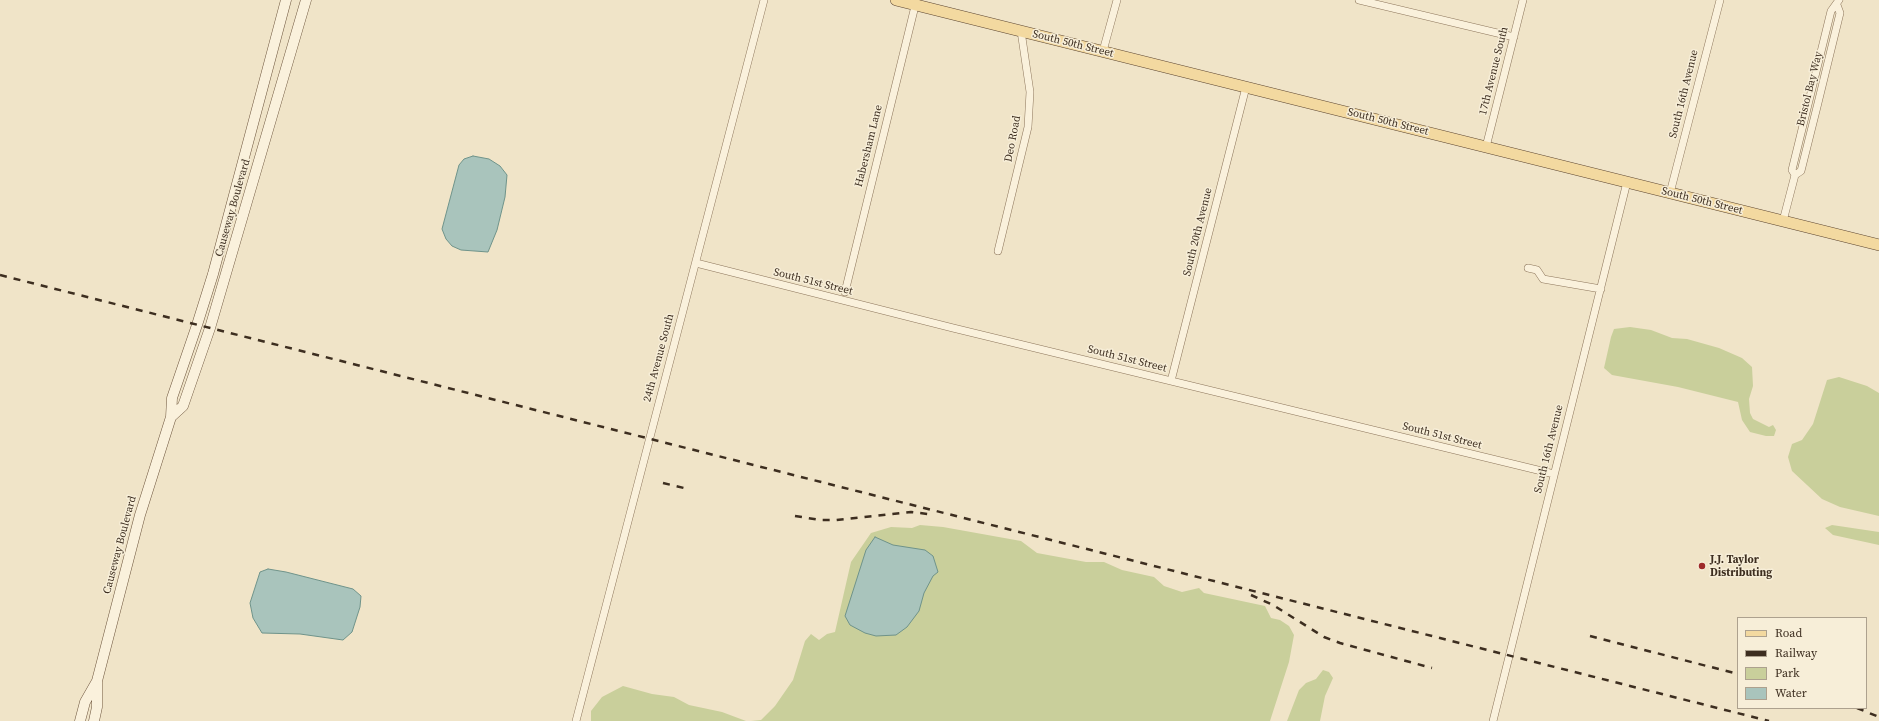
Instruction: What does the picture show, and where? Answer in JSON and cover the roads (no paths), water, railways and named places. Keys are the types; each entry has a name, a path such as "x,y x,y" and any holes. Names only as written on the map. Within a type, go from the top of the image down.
{"main road":[{"name":"Causeway Boulevard","path":"94,721 97,707 97,681 140,515 171,417 172,398 213,274 286,0"},
{"name":"Causeway Boulevard","path":"171,417 183,406 210,328 306,0"},
{"name":"South 50th Street","path":"896,0 916,2 1103,52 1879,245"},
{"path":"246,207 244,199 245,187 264,123 265,111 258,106"},
{"name":"Causeway Boulevard","path":"80,721 85,702 97,681"},
{"path":"88,696 88,721"}],"street":[{"name":"24th Avenue South","path":"576,721 764,0"},
{"path":"1103,52 1117,0"},
{"path":"1359,0 1514,37"},
{"name":"17th Avenue South","path":"1486,147 1523,0"},
{"name":"South 16th Avenue","path":"1670,193 1720,0"},
{"name":"Habersham Lane","path":"844,292 916,2"},
{"name":"Bristol Bay Way","path":"1783,221 1795,175 1801,171 1840,13 1838,2"},
{"name":"Deo Road","path":"998,251 1028,128 1030,92 1021,31"},
{"name":"South 20th Avenue","path":"1171,381 1246,87"},
{"name":"South 16th Avenue","path":"1493,721 1627,182"},
{"name":"South 51st Street","path":"696,263 1554,474"},
{"path":"1528,268 1537,270 1543,279 1601,289"}],"water":[{"path":"473,156 489,159 500,166 507,175 505,197 497,230 488,252 461,250 452,246 446,239 442,229 459,165 464,159"},
{"path":"875,537 893,545 925,550 933,556 938,572 933,576 924,593 919,611 907,627 896,635 876,636 865,633 850,625 845,616 866,550"},
{"path":"268,569 286,572 353,589 361,596 360,607 352,632 343,640 300,634 262,633 253,618 250,603 260,572"}],"railway":[{"path":"0,275 1769,721"},
{"path":"663,483 684,488"},
{"path":"795,516 820,520 836,520 911,512 928,514"},
{"path":"1251,595 1273,605 1324,637 1340,643 1432,668"},
{"path":"1590,636 1737,674"},
{"path":"1859,709 1879,717"}],"place":[{"name":"J.J. Taylor Distributing","path":"1702,566"}]}
